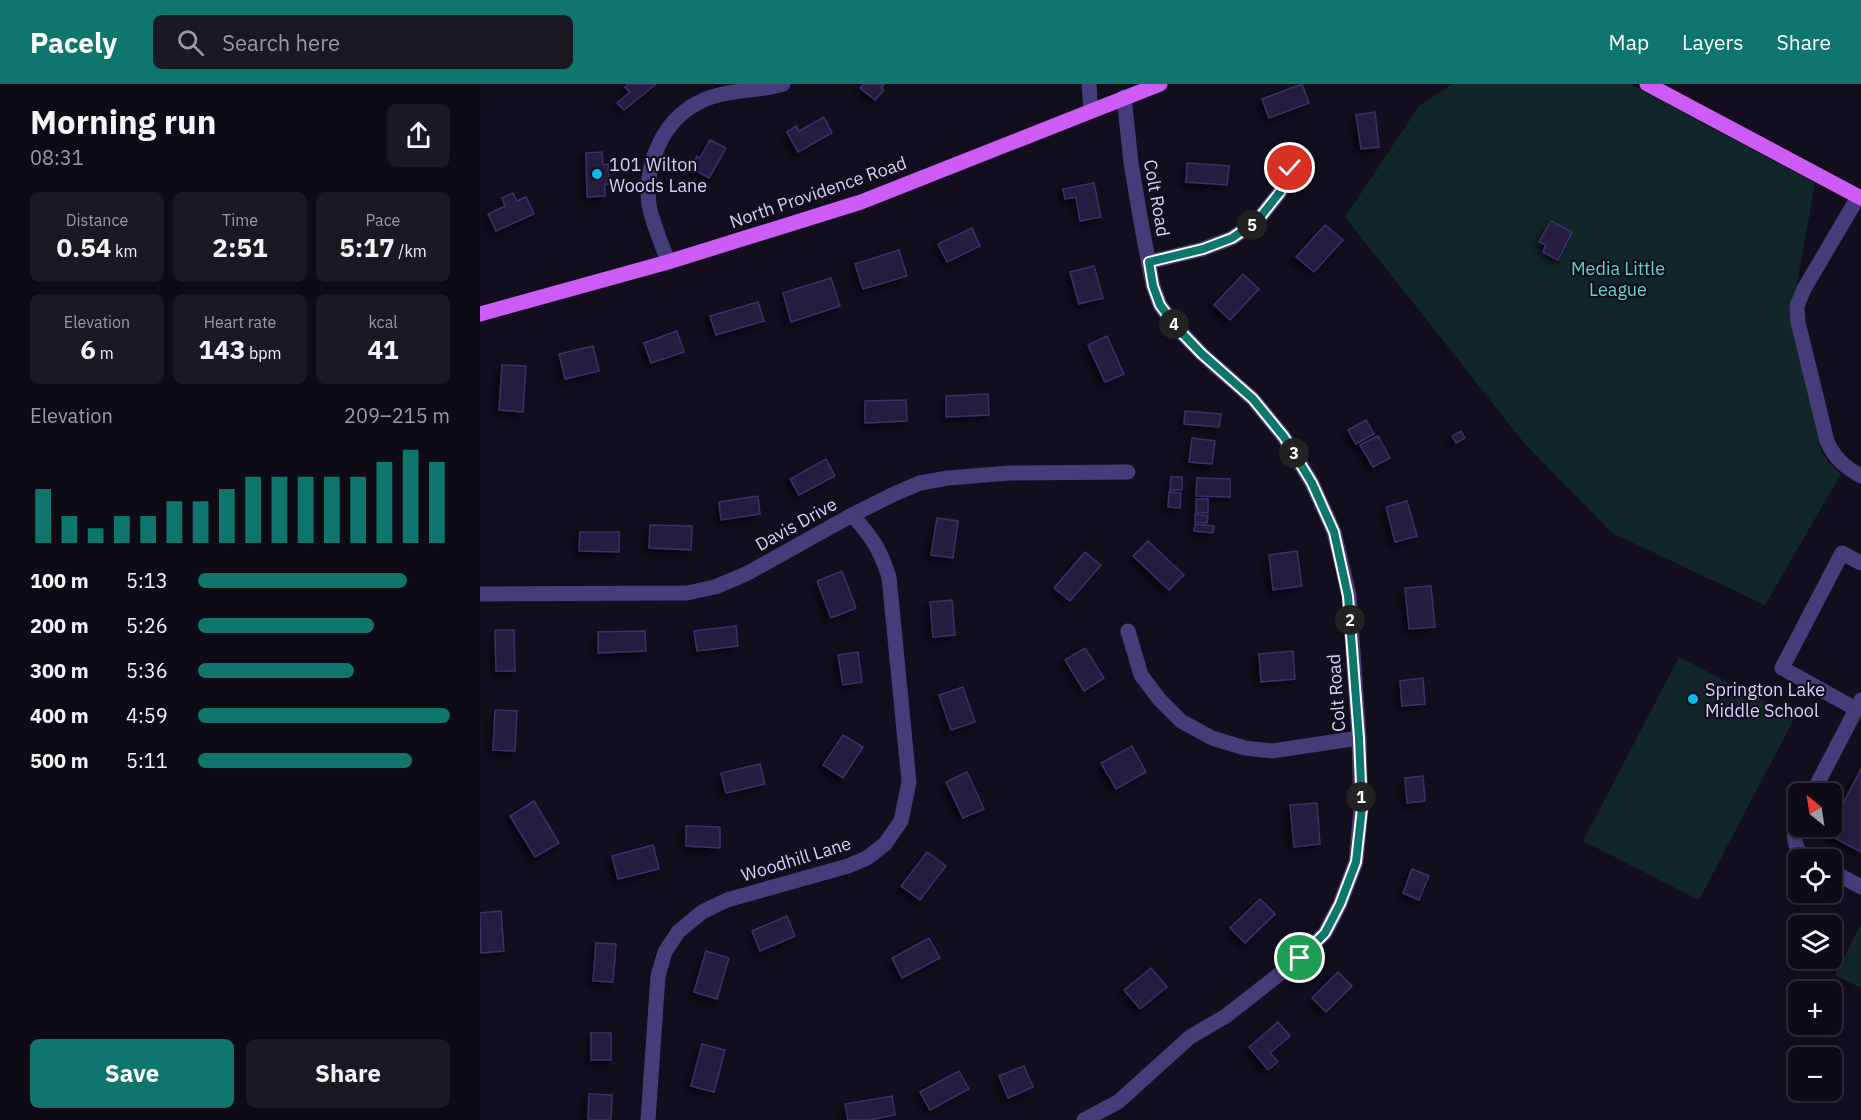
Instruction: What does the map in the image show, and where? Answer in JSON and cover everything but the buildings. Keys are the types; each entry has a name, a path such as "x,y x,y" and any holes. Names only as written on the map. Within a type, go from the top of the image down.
{"main road":[{"name":"North Providence Road","path":"480,314 668,262 861,202 1160,84"},
{"path":"1647,84 1859,198"}],"street":[{"path":"668,262 649,206 650,169 660,139 681,113 705,99 736,91 783,84"},
{"path":"1089,84 1091,111"},
{"name":"Colt Road","path":"1084,1120 1118,1102 1190,1036 1226,1016 1300,958 1325,933 1340,904 1356,862 1362,808 1348,596 1334,532 1312,483 1284,437 1253,399 1202,354 1177,328 1160,305 1153,286 1131,163 1124,98"},
{"path":"1149,262 1203,249 1232,238 1257,221 1280,192 1290,168"},
{"path":"1859,198 1804,289 1797,306 1797,322 1827,441 1832,452 1842,464 1861,476"},
{"name":"Davis Drive","path":"480,594 687,593 715,587 746,574 852,515 920,483 948,478 1009,473 1128,472"},
{"name":"Woodhill Lane","path":"648,1120 658,976 665,952 678,932 702,912 727,900 848,866 867,858 885,844 901,820 909,782 889,577 882,555 872,537 852,515"},
{"path":"1818,783 1858,704 1782,668 1842,553 1861,563"},
{"path":"1128,631 1141,675 1181,721 1212,738 1245,748 1272,751 1359,738"},
{"path":"1842,877 1861,887"}],"green space":[{"name":"Media Little League","path":"1452,84 1630,84 1815,183 1795,295 1821,451 1841,474 1765,605 1612,533 1525,444 1345,217 1419,106"},
{"path":"1679,657 1795,717 1699,900 1583,841"},
{"path":"1861,924 1861,988 1835,975 1838,969 1842,969 1842,961"}],"place":[{"name":"101 Wilton Woods Lane","path":"597,174"},
{"name":"Springton Lake Middle School","path":"1693,699"}],"route":[{"path":"1290,168 1280,192 1257,221 1232,238 1203,249 1149,262 1153,286 1160,305 1177,328 1202,354 1253,399 1284,437 1312,483 1334,532 1348,596 1362,808 1356,862 1340,904 1325,933 1300,958"}]}
